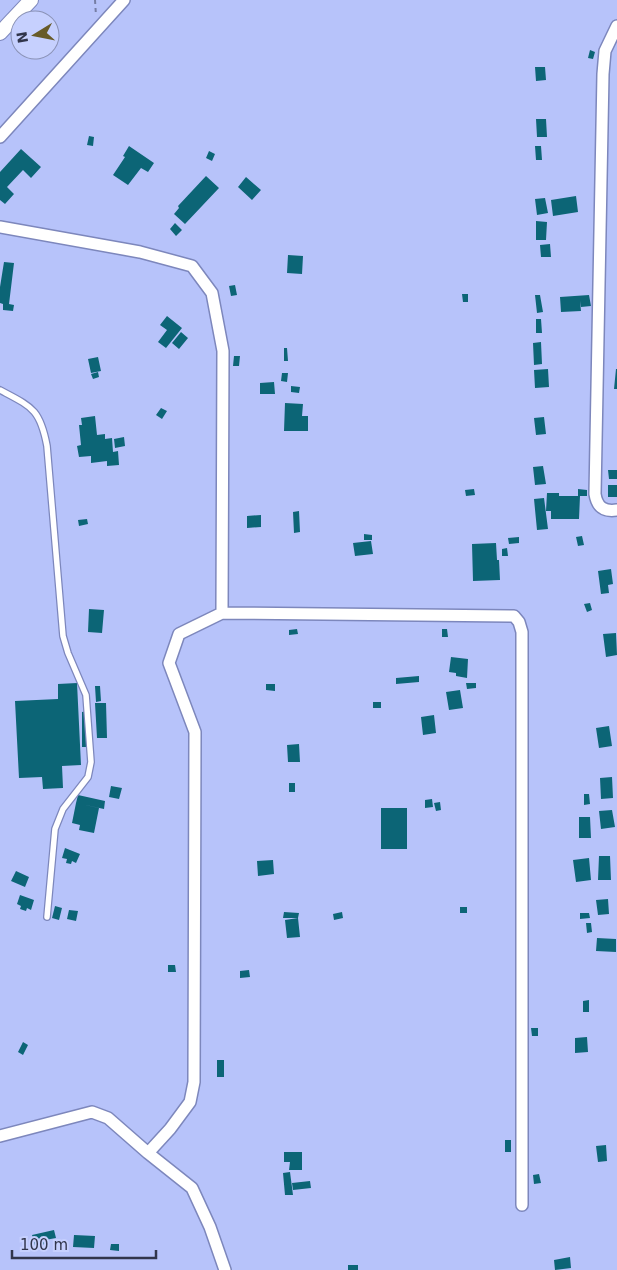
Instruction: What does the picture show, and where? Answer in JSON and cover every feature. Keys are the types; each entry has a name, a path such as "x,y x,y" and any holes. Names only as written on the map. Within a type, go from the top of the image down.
{"street":[{"path":"0,33 31,0"},
{"path":"0,137 124,0"},
{"path":"617,26 605,51 602,74 595,494 596,502 600,508 617,510"},
{"path":"0,227 140,252 192,266 212,293 223,351 222,613"},
{"path":"148,1153 170,1129 190,1102 194,1082 195,732 169,663 179,634 222,613 514,616 520,622 522,632 522,1205"},
{"path":"0,1136 92,1112 108,1118 192,1188 210,1227 224,1270"}],"lane":[{"path":"0,390 30,407 40,418 42,425 47,446 63,636 68,654 84,690 87,704 91,769 84,784 64,808 55,829 52,841 47,917"}],"building":[{"path":"590,50 595,52 593,59 588,58"},
{"path":"535,67 545,67 546,80 536,81"},
{"path":"536,119 546,119 547,137 537,137"},
{"path":"89,136 94,137 93,146 87,145"},
{"path":"129,146 154,163 148,172 141,168 128,185 113,175 125,157 123,156"},
{"path":"535,146 541,146 542,160 536,160"},
{"path":"21,149 41,167 31,178 23,170 7,187 14,194 5,204 0,200 0,172"},
{"path":"209,151 215,154 212,161 206,158"},
{"path":"206,176 219,188 185,224 174,214 179,208 178,206"},
{"path":"246,177 261,190 252,200 238,187"},
{"path":"576,196 578,212 553,216 551,200"},
{"path":"545,198 548,213 537,215 535,199"},
{"path":"536,221 547,222 546,240 536,240"},
{"path":"175,223 182,230 176,236 170,229"},
{"path":"550,244 551,257 541,257 540,245"},
{"path":"288,255 303,256 302,274 287,273"},
{"path":"4,262 14,263 9,304 14,305 13,311 3,310 3,304 0,303 0,287"},
{"path":"235,285 237,295 231,296 229,286"},
{"path":"462,294 468,294 468,302 463,302"},
{"path":"535,295 540,295 543,312 537,313"},
{"path":"589,295 591,306 581,307 580,301 581,311 561,312 560,297"},
{"path":"167,316 182,328 166,348 158,342 167,330 160,325"},
{"path":"536,319 541,319 542,333 536,333"},
{"path":"181,332 188,338 179,349 172,343"},
{"path":"541,342 542,364 534,365 533,343"},
{"path":"284,348 287,348 288,361 284,361"},
{"path":"234,356 240,356 239,366 233,366"},
{"path":"98,357 101,371 91,373 88,359"},
{"path":"548,369 549,387 535,388 534,370"},
{"path":"616,369 617,389 614,389"},
{"path":"98,372 99,377 93,379 91,374"},
{"path":"282,373 288,373 287,382 281,381"},
{"path":"274,382 275,394 260,394 260,383"},
{"path":"291,386 300,387 299,393 291,392"},
{"path":"285,403 303,404 302,416 308,416 308,431 284,431"},
{"path":"161,408 167,411 162,419 156,415"},
{"path":"95,416 97,435 105,434 105,439 112,438 113,452 118,451 119,465 107,466 107,461 91,463 91,456 79,457 77,446 81,445 79,425 82,425 81,418"},
{"path":"544,417 546,434 536,435 534,418"},
{"path":"124,437 125,446 115,448 114,439"},
{"path":"543,466 546,484 535,485 533,467"},
{"path":"608,470 617,470 617,479 609,479"},
{"path":"608,485 617,485 617,497 608,497"},
{"path":"474,489 475,495 466,496 465,490"},
{"path":"578,489 587,490 587,496 580,496 579,519 551,519 551,511 546,511 547,493 559,493 559,496 578,496"},
{"path":"544,498 548,529 537,530 534,499"},
{"path":"299,511 300,532 294,533 293,512"},
{"path":"261,515 261,527 247,528 247,516"},
{"path":"87,519 88,524 79,526 78,520"},
{"path":"364,534 372,535 372,540 364,540"},
{"path":"582,536 584,545 578,546 576,537"},
{"path":"519,537 519,543 509,544 508,538"},
{"path":"371,541 373,554 355,556 353,543"},
{"path":"496,543 500,580 473,581 472,544"},
{"path":"507,548 508,556 502,556 502,549"},
{"path":"611,569 613,584 608,585 609,593 601,594 598,571"},
{"path":"590,603 592,610 587,612 584,604"},
{"path":"89,609 104,610 102,633 88,632"},
{"path":"297,629 298,634 289,635 289,630"},
{"path":"442,629 447,629 448,637 442,637"},
{"path":"616,633 617,655 606,657 603,634"},
{"path":"451,657 468,659 467,678 456,676 456,673 449,672"},
{"path":"419,676 419,682 396,684 396,678"},
{"path":"77,683 81,765 62,766 63,788 43,789 42,777 19,778 15,701 58,699 58,684"},
{"path":"466,683 476,683 476,688 467,689"},
{"path":"266,684 275,684 275,691 266,690"},
{"path":"95,686 100,686 101,701 96,702"},
{"path":"460,690 463,708 449,710 446,692"},
{"path":"373,702 381,702 381,708 373,708"},
{"path":"95,703 106,703 107,738 97,738"},
{"path":"87,711 87,747 82,747 82,712"},
{"path":"434,715 436,733 423,735 421,717"},
{"path":"609,726 612,746 599,748 596,728"},
{"path":"299,744 300,762 288,762 287,745"},
{"path":"612,777 613,798 601,799 600,778"},
{"path":"289,783 295,783 295,792 289,792"},
{"path":"111,786 122,788 119,799 109,797"},
{"path":"584,794 589,794 590,804 584,805"},
{"path":"78,795 105,801 104,809 76,803"},
{"path":"432,799 433,807 425,808 425,800"},
{"path":"440,802 441,810 436,811 434,803"},
{"path":"76,803 99,808 94,833 79,830 80,825 72,823"},
{"path":"381,808 407,808 407,849 381,849"},
{"path":"612,810 615,827 601,829 599,811"},
{"path":"579,817 590,817 591,838 579,838"},
{"path":"65,848 80,854 76,863 72,861 71,864 66,863 67,859 62,858"},
{"path":"599,856 610,856 611,880 598,880"},
{"path":"589,858 591,880 576,882 573,860"},
{"path":"273,860 274,874 258,876 257,861"},
{"path":"16,871 29,877 25,887 11,881"},
{"path":"20,895 34,900 31,910 27,908 26,911 20,909 21,906 17,904"},
{"path":"608,899 609,914 598,915 596,900"},
{"path":"55,906 62,908 59,920 52,918"},
{"path":"460,907 467,907 467,913 460,913"},
{"path":"69,910 78,911 76,921 67,919"},
{"path":"284,912 299,913 298,918 283,918"},
{"path":"342,912 343,918 334,920 333,914"},
{"path":"580,913 589,913 590,918 580,919"},
{"path":"298,918 300,937 287,938 285,920"},
{"path":"586,923 591,923 592,932 587,933"},
{"path":"597,938 616,939 616,952 596,951"},
{"path":"168,965 175,965 176,972 168,972"},
{"path":"249,970 250,977 240,978 240,971"},
{"path":"589,1000 589,1012 583,1012 583,1001"},
{"path":"531,1028 538,1028 538,1036 532,1036"},
{"path":"587,1037 588,1052 575,1053 575,1038"},
{"path":"23,1042 28,1045 23,1055 18,1052"},
{"path":"217,1060 224,1060 224,1077 217,1077"},
{"path":"505,1140 511,1140 511,1152 505,1152"},
{"path":"606,1145 607,1161 598,1162 596,1146"},
{"path":"284,1152 302,1152 302,1170 289,1170 290,1162 284,1162"},
{"path":"290,1172 293,1195 285,1195 283,1173"},
{"path":"539,1174 541,1183 534,1184 533,1175"},
{"path":"310,1181 311,1188 293,1190 292,1183"},
{"path":"54,1230 56,1238 45,1240 46,1244 35,1246 32,1235"},
{"path":"74,1235 95,1236 94,1248 73,1247"},
{"path":"111,1244 119,1244 119,1251 110,1250"},
{"path":"570,1257 571,1268 555,1270 554,1260"},
{"path":"348,1265 358,1265 358,1270 348,1270"}]}
